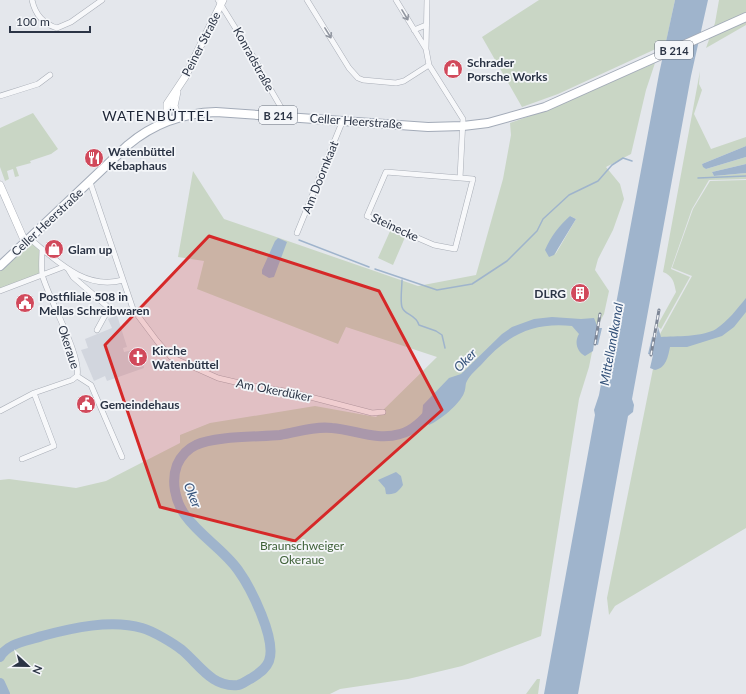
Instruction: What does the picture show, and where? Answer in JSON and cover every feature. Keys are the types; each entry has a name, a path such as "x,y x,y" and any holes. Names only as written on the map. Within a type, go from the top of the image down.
{"main road":[{"name":"Peiner Straße","path":"170,120 166,110 167,104 178,88 221,1"},
{"name":"Celler Heerstraße","path":"0,266 139,136 178,117 216,112 428,127 463,126 501,121 535,111 746,17"},
{"name":"Peiner Straße","path":"178,88 174,106 178,117"},
{"path":"0,185 11,213 27,240"}],"street":[{"path":"32,0 33,7 40,18 48,25 57,28 71,22 102,0"},
{"path":"307,0 358,78 363,80 396,83 404,81 430,65"},
{"path":"396,0 426,49"},
{"path":"426,0 426,49 430,65 461,114 463,126 460,178"},
{"name":"Konradstraße","path":"221,1 258,63 261,73 286,116"},
{"path":"414,30 426,25"},
{"path":"0,96 38,84 50,75"},
{"name":"Am Doornkaat","path":"297,233 343,120"},
{"name":"Steinecke","path":"386,172 460,178 473,179 455,249 434,245 367,216 386,172"},
{"name":"Am Okerdüker","path":"90,182 133,309 164,350 178,360 218,378 248,385 291,392 372,413 383,412"},
{"path":"27,240 42,249 65,267 88,280 97,282 114,282 123,280"},
{"path":"42,249 42,274"},
{"path":"0,291 42,274 65,267"},
{"path":"65,267 73,277 109,308 97,330"},
{"name":"Okeraue","path":"0,411 34,394 72,380 77,376 78,371 72,351 42,274"},
{"name":"Okeraue","path":"77,376 91,386 122,457"},
{"path":"22,459 54,446 34,394"}],"highlighted area":[{"path":"209,236 379,291 442,410 295,541 160,507 105,345"}],"shaded area":[{"path":"117,315 127,347 123,348 124,352 133,350 135,365 143,364 144,368 107,381 105,376 94,381 81,350 88,348 85,339 112,328 108,319"}],"green space":[{"path":"539,0 675,0 665,47 660,47 558,94 522,107 482,37"},
{"path":"719,0 746,0 746,25 706,48 715,23"},
{"name":"Braunschweiger Okeraue","path":"655,63 646,90 631,154 606,167 620,184 624,199 613,230 598,259 595,270 609,291 604,314 597,327 589,367 579,399 541,636 462,666 408,679 340,689 330,694 0,694 0,480 9,479 76,488 106,481 180,443 180,435 210,423 315,406 376,417 437,357 346,327 338,344 197,289 204,261 178,257 193,171 224,219 418,286 476,275 503,179 511,135 510,123 541,112","holes":["570,216 576,219 555,255"]},
{"path":"700,71 699,84 702,90 694,114 711,149 746,137 746,146 702,164 706,169 746,157 746,164 712,172 714,176 746,173 746,179 709,180 692,209 671,269 690,277 661,329 657,326 676,292 675,285 669,275 663,272"},
{"path":"33,113 58,149 51,154 30,161 31,163 16,167 19,176 15,177 13,169 7,171 9,179 5,181 0,167 0,128"},
{"path":"746,180 746,528 615,606 609,615 607,598 660,334 692,276 672,268 693,209 710,181"},
{"path":"391,229 406,235 393,265 378,258"},
{"path":"29,238 42,249 42,274 0,291 0,266"},
{"path":"537,679 540,679 538,694 526,694"}],"water":[{"name":"Mittellandkanal","path":"675,0 708,0 691,76 632,399 634,405 633,412 628,416 578,694 544,694 595,415 594,410 599,395 659,74"},
{"path":"746,146 746,157 706,169 703,167 702,164"},
{"path":"746,164 746,173 714,176 712,172"},
{"path":"570,216 576,219 554,255 549,257 545,250 547,245 562,224"},
{"path":"278,238 287,242 274,277 269,278 262,274 262,270 275,241"},
{"path":"746,298 746,312 734,327 722,336 687,347 670,347 667,358 662,367 655,370 650,368 653,355 648,354 652,337 656,338 658,327 661,337 689,336 710,332 716,329 732,315"},
{"path":"552,317 581,319 594,318 598,328 602,328 598,345 594,344 593,351 585,356 582,354 577,346 577,337 579,334 572,326 545,326 522,333 511,338 501,346 474,372 466,382 465,391 462,397 449,412 429,425 422,417 423,405 449,378 461,374 502,334 512,327 534,319"},
{"path":"396,472 401,476 403,485 400,490 392,494 386,494 385,488 378,480"}],"waterway":[{"path":"375,269 437,290 472,284 507,261 537,231 543,219 569,195 598,181 612,165 623,158 632,161"},
{"path":"698,178 746,176"},
{"path":"299,240 369,267"},
{"path":"402,280 401,301 403,310 415,319 419,325 436,331 442,335 445,348"},
{"name":"Oker","path":"0,657 3,652 24,641 66,630 105,624 130,625 152,632 174,644 213,679 229,685 242,684 260,673 268,664 270,652 266,628 256,601 238,570 226,556 191,523 179,504 176,497 174,478 180,459 185,453 196,445 225,438 280,435 319,428 341,429 375,436 391,436 405,433 413,428 432,410"},
{"name":"Oker","path":"0,683 5,694"}],"railway":[{"path":"651,355 659,310"},
{"path":"595,344 600,314"}],"place":[{"name":"Schrader Porsche Works","path":"453,69"},
{"name":"Watenbüttel Kebaphaus","path":"94,158"},
{"name":"Glam up","path":"54,249"},
{"name":"DLRG","path":"580,293"},
{"name":"Postfiliale 508 in Mellas Schreibwaren","path":"25,303"},
{"name":"Kirche Watenbüttel","path":"138,357"},
{"name":"Gemeindehaus","path":"86,404"}],"district":[{"name":"WATENBÜTTEL","path":"158,115"}]}
